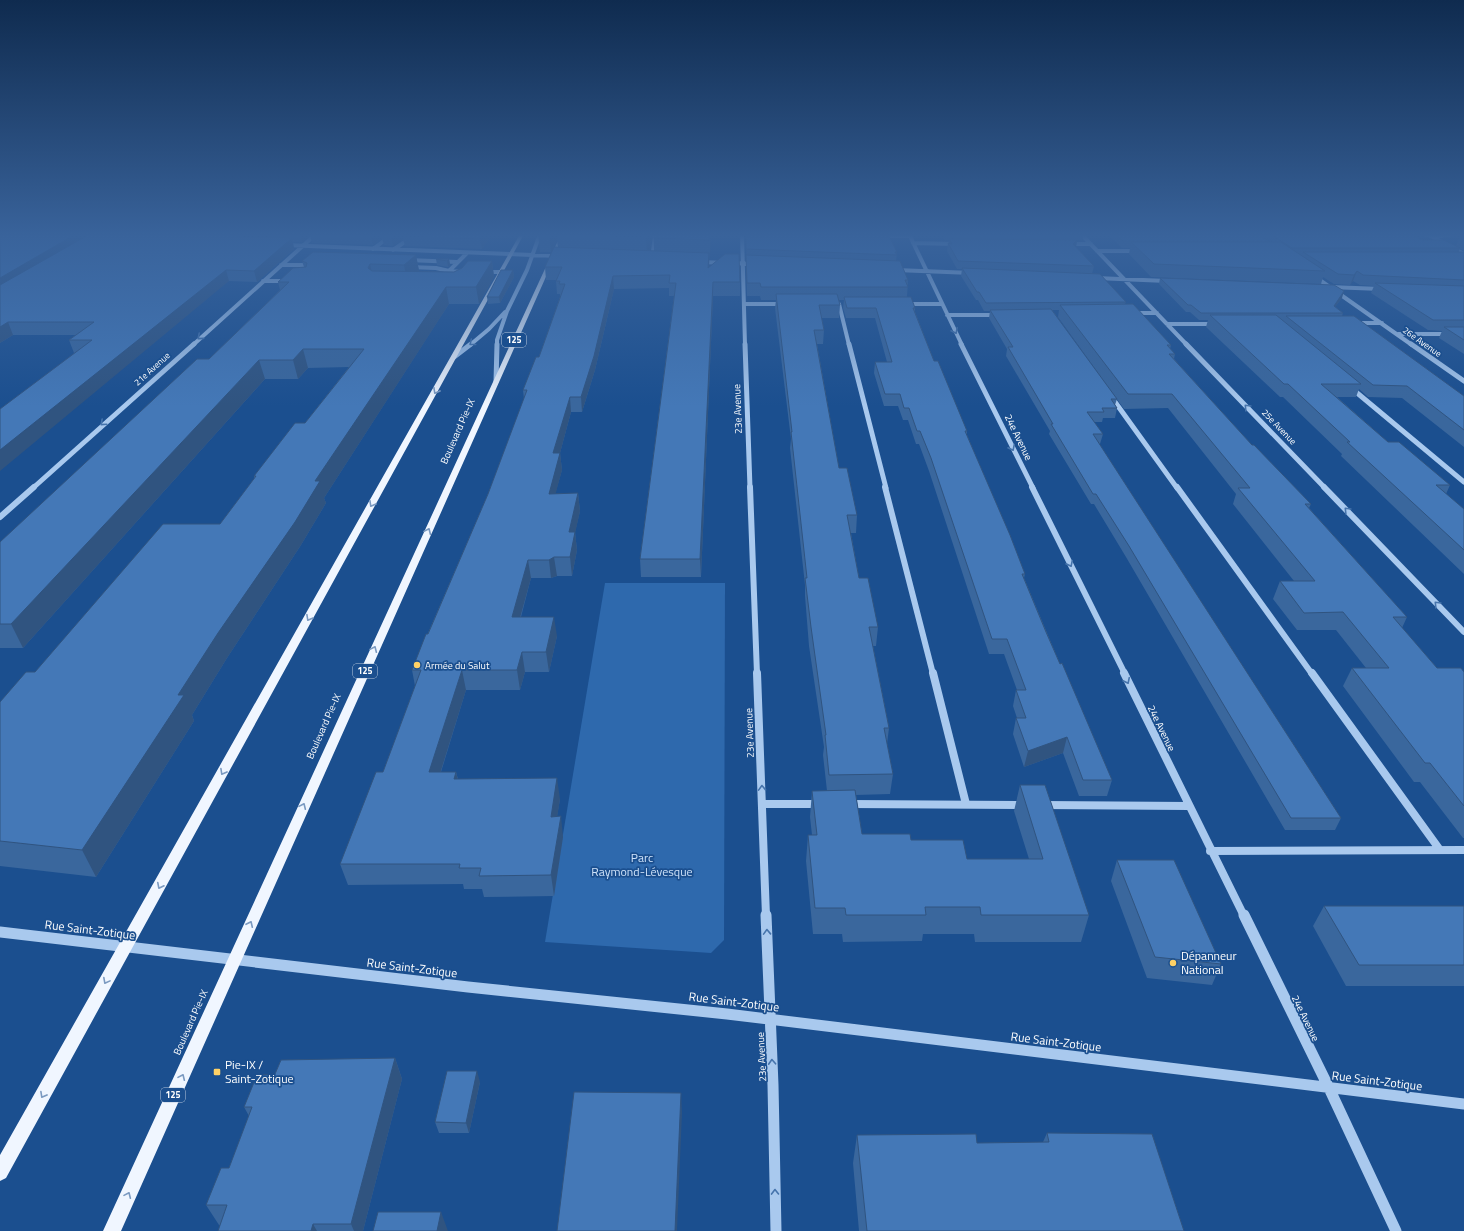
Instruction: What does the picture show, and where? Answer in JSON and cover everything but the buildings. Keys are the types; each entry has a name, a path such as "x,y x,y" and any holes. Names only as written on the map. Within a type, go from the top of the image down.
{"main road":[{"path":"0,1172 489,291"},
{"name":"Boulevard Pie-IX","path":"112,1231 536,291"}],"street":[{"name":"21e Avenue","path":"0,517 251,291"},
{"path":"496,382 497,340 507,311 517,291"},
{"name":"23e Avenue","path":"743,291 773,1085 776,1231"},
{"name":"24e Avenue","path":"936,291 1210,851 1329,1088 1396,1231"},
{"name":"25e Avenue","path":"1137,291 1464,632"},
{"name":"26e Avenue","path":"1337,291 1464,381"},
{"path":"744,304 788,304"},
{"path":"832,304 846,304"},
{"path":"839,304 966,804"},
{"path":"898,304 942,304"},
{"path":"454,357 489,329 507,311"},
{"path":"1126,313 1157,313"},
{"path":"947,315 1007,314"},
{"path":"1350,323 1382,323"},
{"path":"1167,324 1221,324"},
{"path":"1398,334 1464,334"},
{"path":"1348,385 1464,482"},
{"path":"1107,392 1440,850"},
{"path":"762,804 826,804"},
{"path":"842,804 1189,806"},
{"path":"1210,851 1464,850"},
{"name":"Rue Saint-Zotique","path":"0,932 468,987 770,1020 1464,1104"}],"green space":[{"name":"Parc Raymond-Lévesque","path":"605,583 725,583 724,940 711,953 545,942"}],"place":[{"name":"Armée du Salut","path":"417,665"},
{"name":"Dépanneur National","path":"1173,963"},
{"name":"Pie-IX / Saint-Zotique","path":"217,1072"}]}
